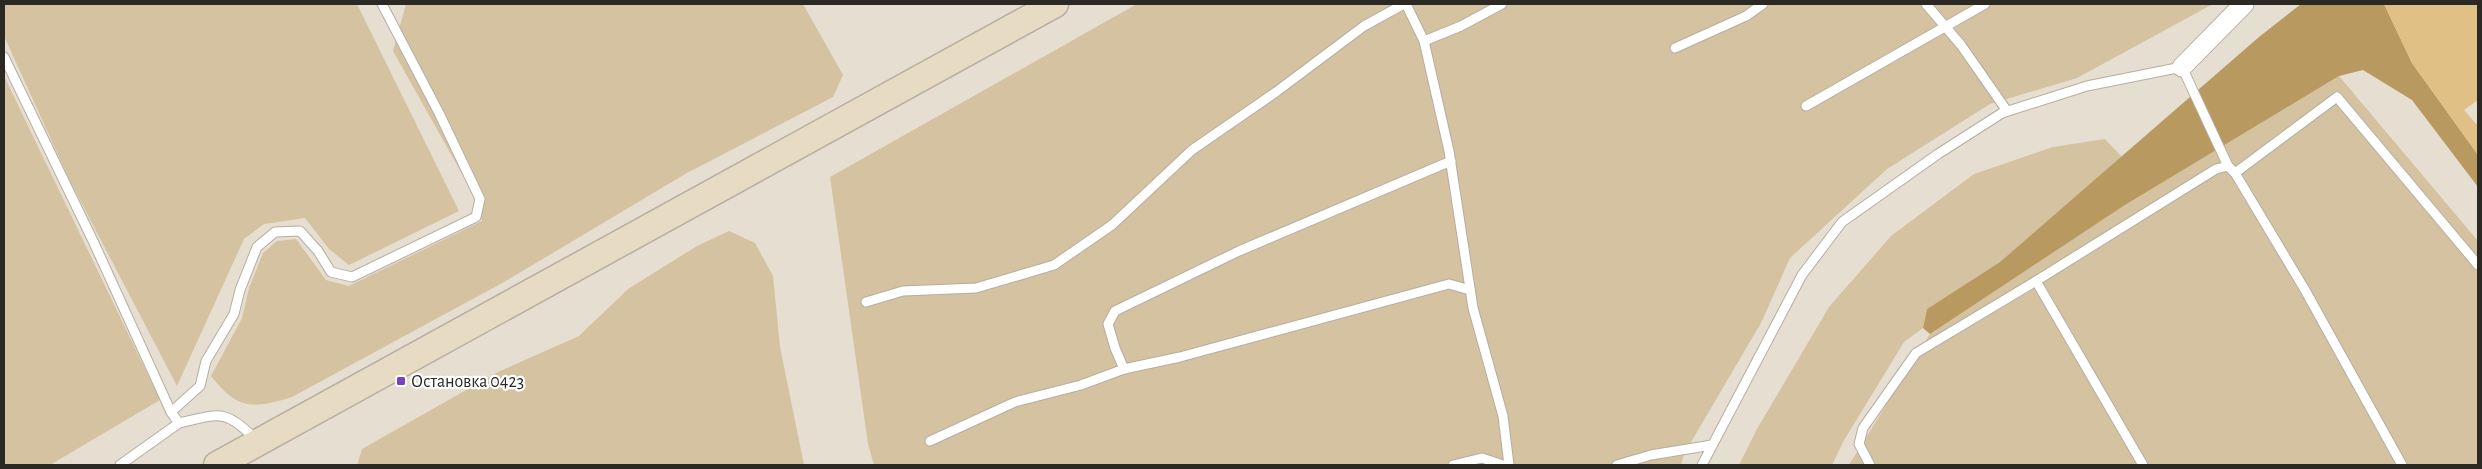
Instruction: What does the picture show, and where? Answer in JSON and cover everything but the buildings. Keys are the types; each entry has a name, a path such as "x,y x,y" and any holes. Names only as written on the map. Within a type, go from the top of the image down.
{"main road":[{"path":"217,465 1055,4"}],"street":[{"path":"2182,67 2244,4"}],"lane":[{"path":"170,412 200,386 206,361 234,314 240,290 257,247 275,232 300,231 318,251 331,272 352,277 476,217 480,198 439,113 382,4"},
{"path":"866,302 902,291 976,288 1054,264 1112,225 1192,150 1276,92 1364,26 1405,4 1424,41 1451,161 1473,308 1503,416 1509,465"},
{"path":"1424,41 1461,26 1502,4"},
{"path":"1676,48 1746,16 1764,4"},
{"path":"1926,4 1961,45 2007,111"},
{"path":"1806,106 1985,4"},
{"path":"4,58 94,243 170,412 179,423"},
{"path":"1702,465 1802,275 1842,222 1938,154 2007,111 2086,86 2182,67 2228,166 2235,173 2305,290 2402,465"},
{"path":"2235,173 2337,97 2478,265"},
{"path":"1124,369 1108,324 1115,311 1238,251 1451,161"},
{"path":"1870,465 1859,444 1863,428 1916,353 2216,169 2228,166"},
{"path":"2036,281 2143,465"},
{"path":"930,441 1015,402 1081,385 1124,369 1189,355 1449,284 1470,290"},
{"path":"120,465 179,423 218,414 240,422 259,442"},
{"path":"1617,465 1651,455 1712,445"},
{"path":"1453,465 1482,458 1503,465"}],"shaded area":[{"path":"4,4 357,4 459,211 349,265 329,249 305,218 264,224 244,239 177,386 69,179 4,36"},
{"path":"406,4 803,4 843,75 833,97 687,173 504,282 292,397 256,405 238,401 229,395 211,376 242,318 249,288 263,253 277,241 296,239 326,280 349,286 482,221 475,197 393,51"},
{"path":"1137,4 2213,4 2077,78 1990,104 1887,169 1790,258 1761,323 1684,454 1681,465 874,465 868,444 830,177"},
{"path":"2301,4 2384,4 2412,63 2478,155 2478,187 2412,100 2363,70 2339,76 2125,205 1930,334 1923,328 1927,309 2000,262 2259,37"},
{"path":"2384,4 2478,4 2478,100 2464,110 2478,126 2478,155 2412,63"},
{"path":"4,76 160,400 50,465 4,465"},
{"path":"2339,76 2478,241 2478,465 1849,465 1930,334 2125,205"},
{"path":"2105,139 2122,157 2000,262 1927,309 1923,328 1904,342 1843,442 1832,465 1739,465 1757,429 1829,307 1891,236 1974,174 2053,147"},
{"path":"729,231 755,243 773,276 780,347 804,465 357,465 362,449 498,372 579,336 628,289 697,246"}],"place":[{"name":"Остановка 0423","path":"401,381"}]}
